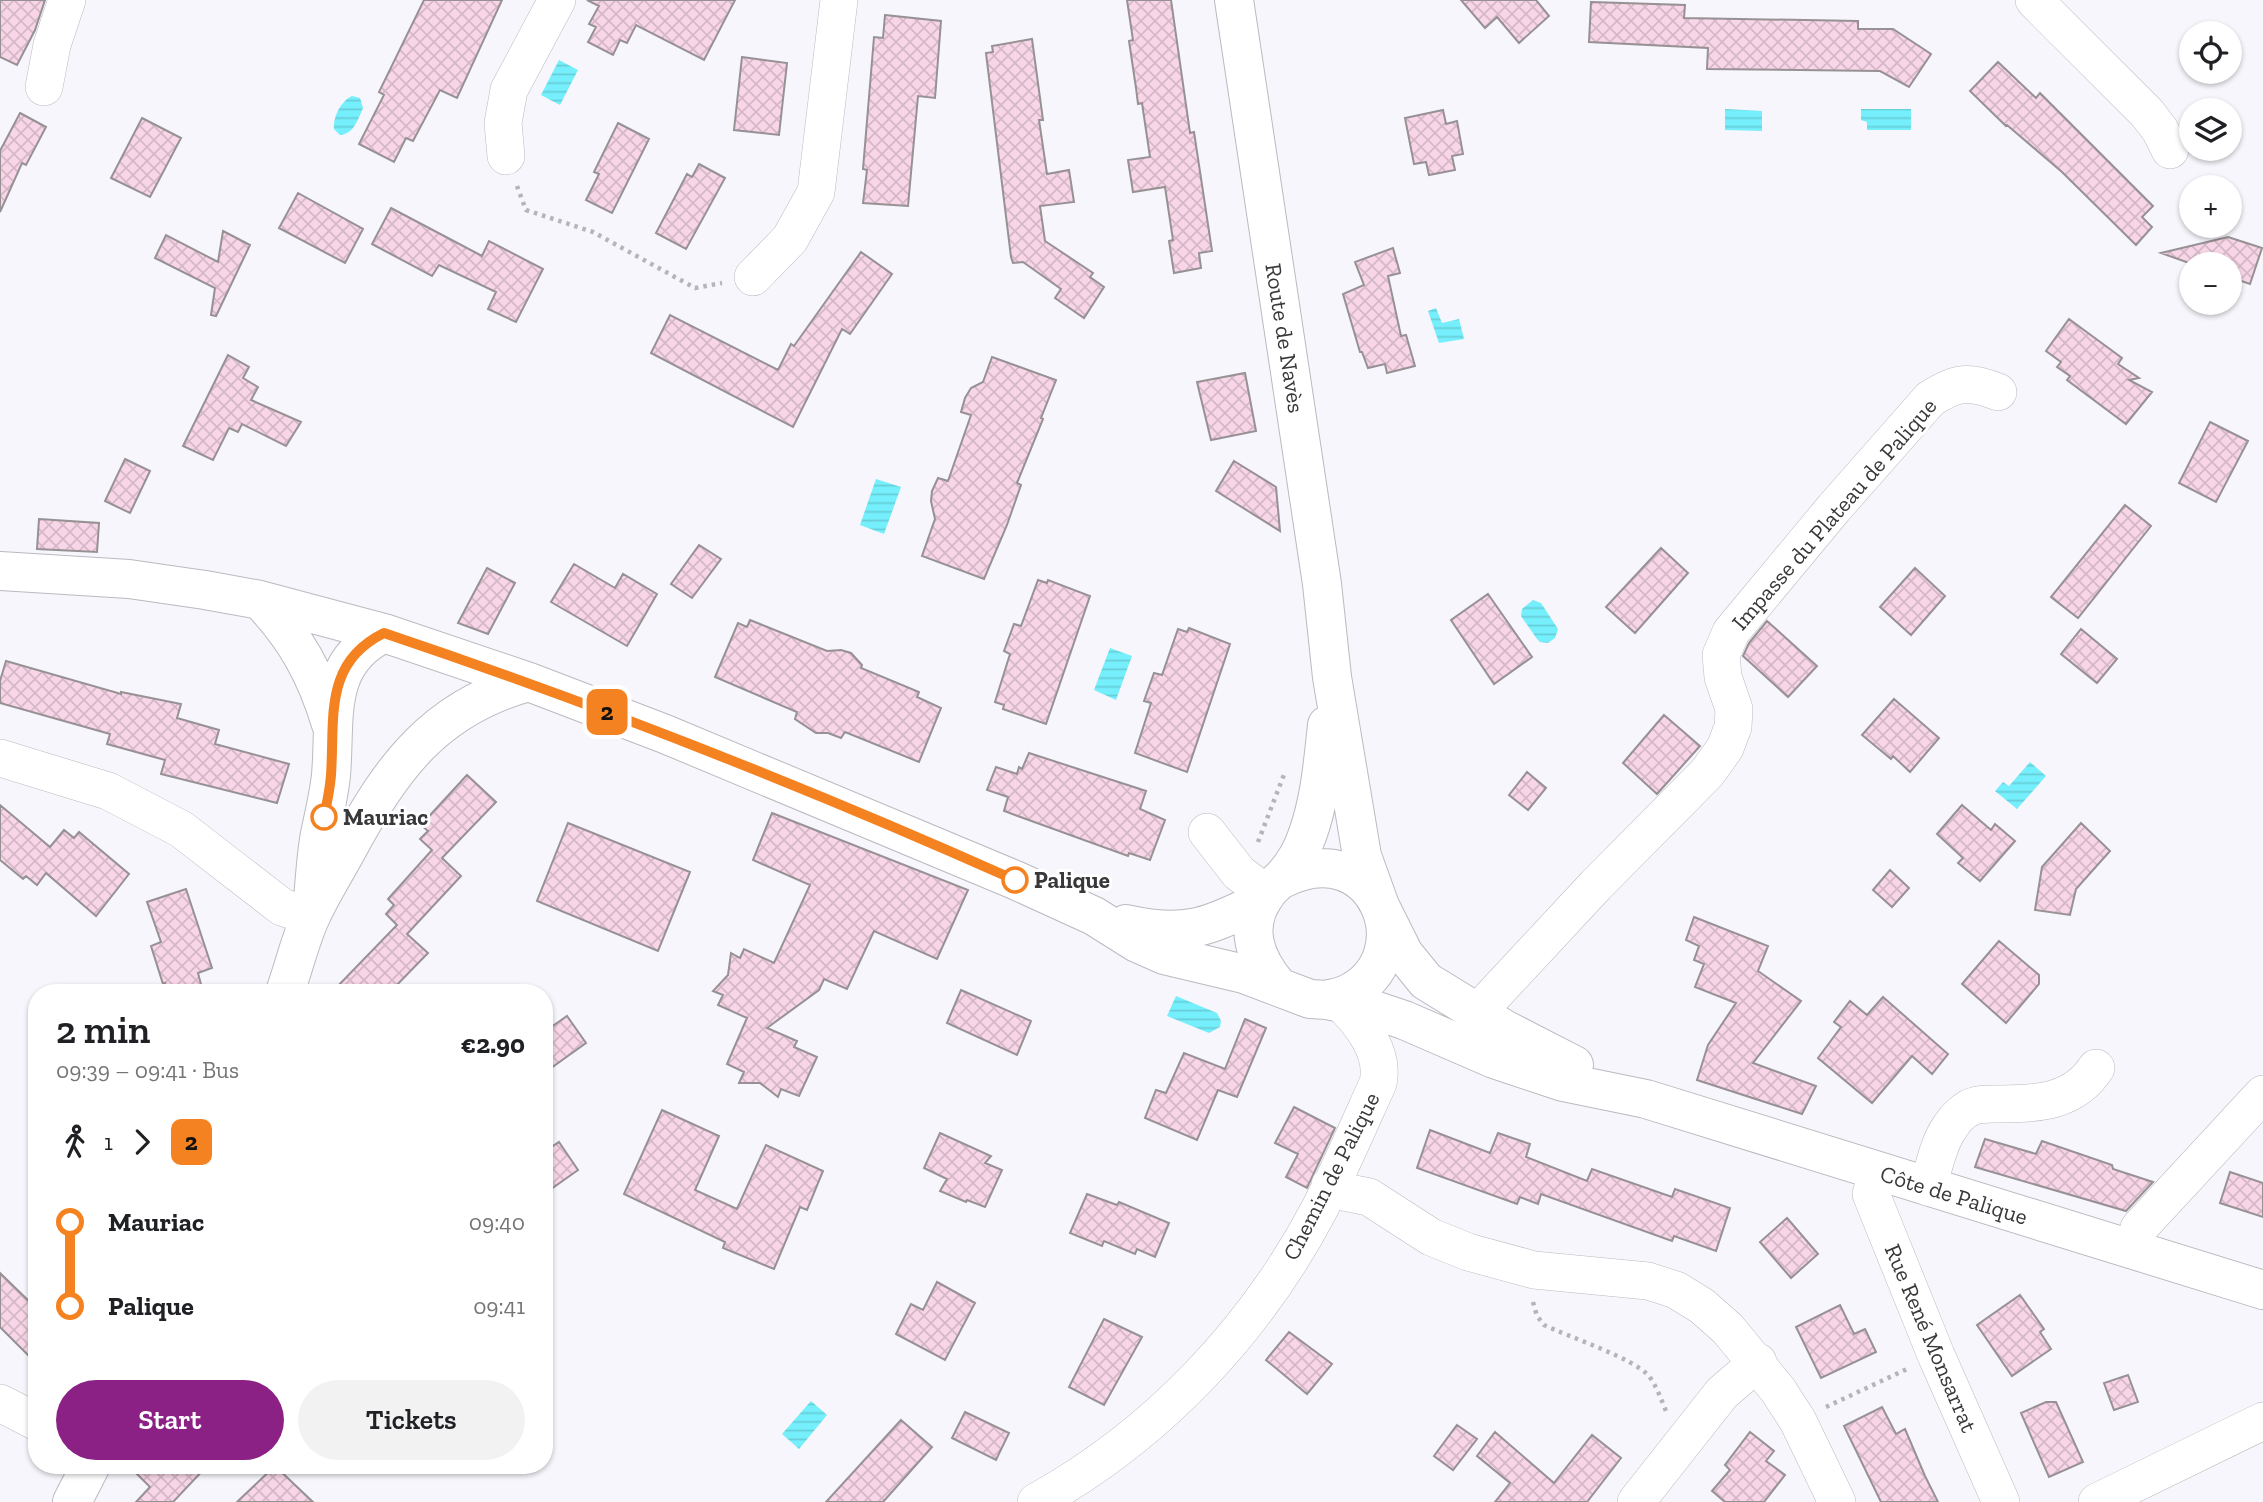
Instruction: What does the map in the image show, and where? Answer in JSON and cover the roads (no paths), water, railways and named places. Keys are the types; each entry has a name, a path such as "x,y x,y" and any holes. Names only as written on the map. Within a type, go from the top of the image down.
{"main road":[{"name":"Route de Navès","path":"1234,0 1316,544 1332,677"},
{"path":"0,571 129,579 205,590 260,600 384,633 529,682 665,734 989,869 1094,916 1137,943 1164,955 1244,974 1278,986 1293,995 1368,1008 1404,1020 1494,1059 1563,1082 1646,1099"},
{"path":"260,600 299,646 322,695 332,727"},
{"path":"311,917 320,835 331,775 334,700 347,665 364,645 384,633"},
{"path":"288,984 311,917 378,794 430,732 443,709 450,680 444,664 433,649"},
{"path":"1094,916 1165,931 1210,925 1262,887 1302,850 1322,773 1332,677"},
{"path":"1332,677 1362,856 1386,926 1385,947 1377,967 1364,983 1334,1001"},
{"path":"430,732 477,703 511,687 529,682"},
{"path":"1262,887 1299,870 1318,867 1338,869 1356,877 1370,890 1404,954 1426,981 1536,1047 1646,1099"},
{"path":"1262,887 1254,923 1254,946 1263,968 1278,986"},
{"name":"Côte de Palique","path":"1646,1099 1875,1183 1928,1187 2263,1290"},
{"path":"72,1502 86,1474"}],"street":[{"path":"44,87 52,45 67,0"},
{"path":"506,156 503,123 509,90 557,0"},
{"path":"753,277 790,239 816,192 839,0"},
{"path":"2034,0 2147,113 2170,150"},
{"name":"Impasse du Plateau de Palique","path":"1479,1015 1488,1001 1596,885 1707,773 1725,748 1733,727 1734,709 1723,677 1721,655 1724,643 1740,621 1930,399 1946,388 1964,383 1980,384 1998,392"},
{"path":"0,758 108,791 180,829 282,907 311,917"},
{"path":"1207,832 1262,887"},
{"name":"Chemin de Palique","path":"1037,1502 1112,1455 1206,1370 1257,1310 1320,1209 1380,1074 1364,1028 1334,1001"},
{"path":"1928,1187 1945,1134 1970,1108 1982,1104 2025,1104 2057,1098 2074,1092 2088,1082 2096,1068"},
{"path":"2133,1249 2139,1228 2263,1094"},
{"name":"Rue René Monsarrat","path":"1875,1183 1936,1355 2001,1502"},
{"path":"1331,1185 1344,1192 1369,1197 1404,1222 1447,1245 1534,1270 1648,1281 1676,1290 1702,1306 1728,1329 1758,1362 1798,1421 1837,1502"},
{"path":"1636,1502 1722,1393 1758,1362"},
{"path":"0,1403 28,1417"},
{"path":"2097,1502 2263,1421"}],"water":[{"path":"559,60 578,70 560,105 541,95"},
{"path":"352,96 360,98 363,108 352,129 340,135 334,129 335,119 341,105"},
{"path":"1725,109 1762,111 1762,131 1725,130"},
{"path":"1861,109 1911,109 1911,130 1867,130 1867,122 1861,120"},
{"path":"1436,308 1442,323 1459,319 1464,339 1439,343 1428,311"},
{"path":"876,479 901,487 884,534 860,525"},
{"path":"1533,600 1541,603 1558,629 1555,638 1548,643 1537,639 1521,616 1522,609"},
{"path":"1110,648 1132,656 1116,700 1094,690"},
{"path":"2030,762 2046,776 2017,809 1995,791 2003,782 2009,786"},
{"path":"1176,996 1217,1013 1221,1021 1220,1027 1209,1033 1167,1016"},
{"path":"811,1401 827,1415 799,1449 782,1434"}],"place":[{"name":"Mauriac","path":"324,817"},
{"name":"Palique","path":"1015,880"}]}
